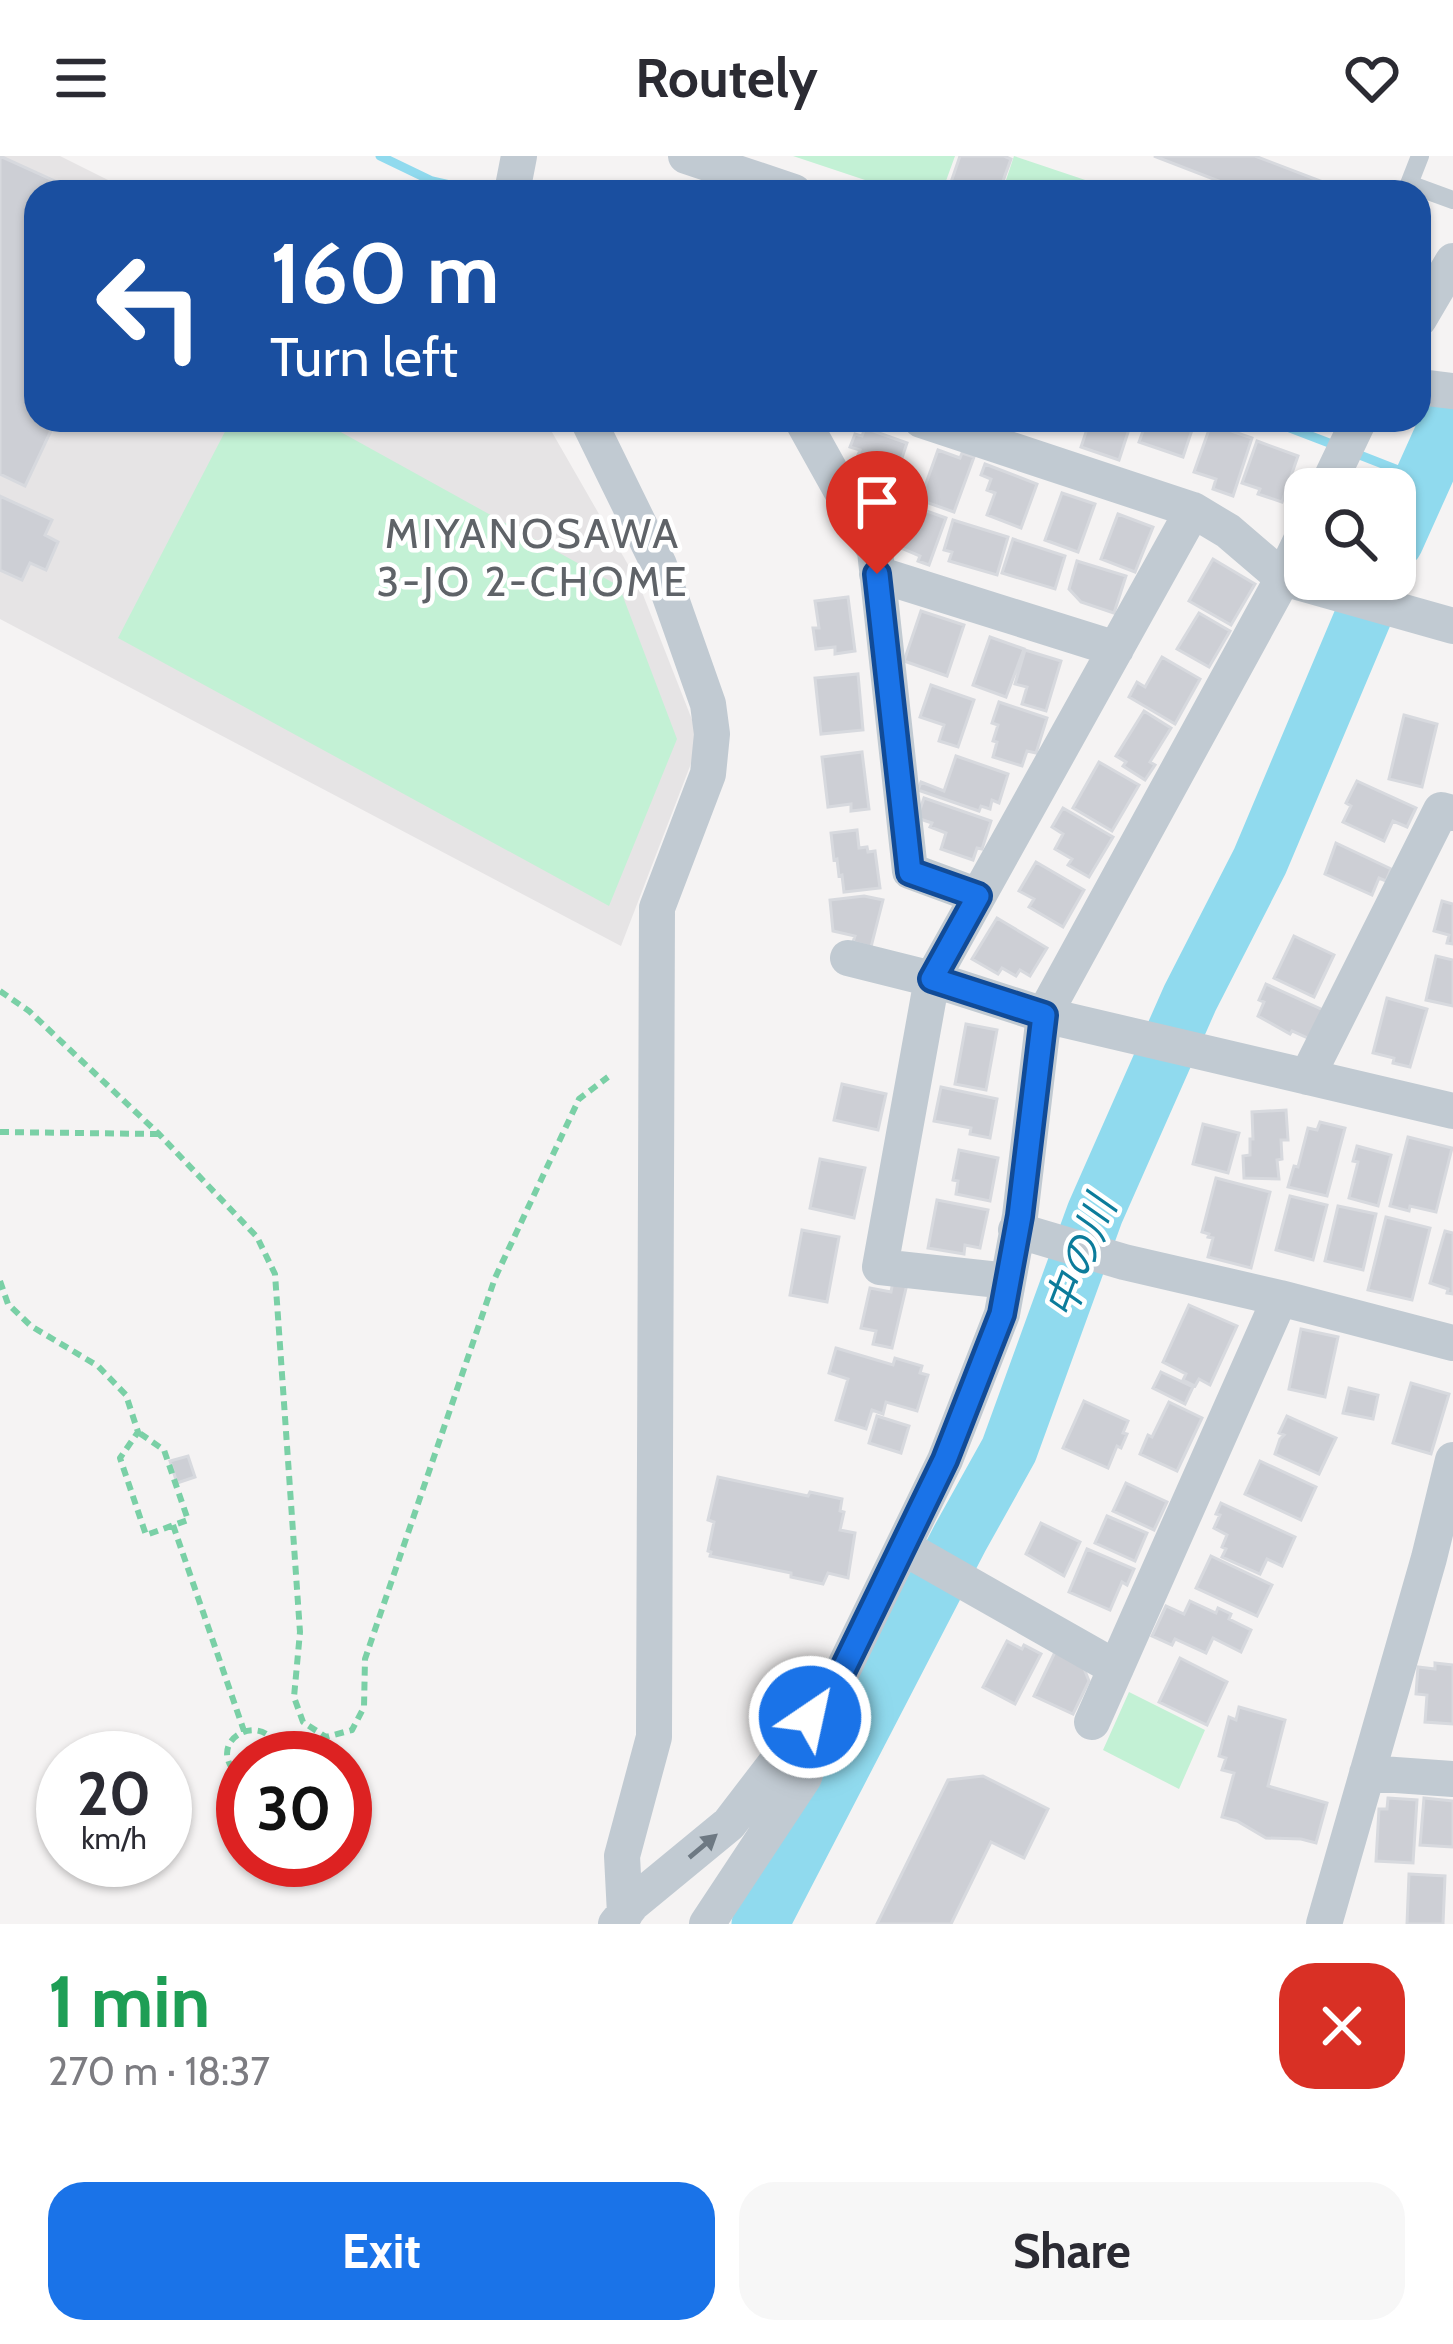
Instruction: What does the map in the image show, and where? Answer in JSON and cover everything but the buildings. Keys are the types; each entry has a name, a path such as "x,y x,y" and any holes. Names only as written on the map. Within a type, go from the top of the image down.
{"street":[{"path":"686,156 758,180"},
{"path":"1431,299 1453,261"},
{"path":"594,432 659,565 708,704 712,734 708,774 657,908 654,1737 622,1856 621,1919"},
{"path":"809,432 875,550 910,872 978,896"},
{"path":"957,432 1193,510 1228,530 1283,578 1453,626"},
{"path":"1336,468 1353,432"},
{"path":"1008,1281 880,1267 932,979 1193,510"},
{"path":"877,574 1116,650"},
{"path":"621,1919 729,1824 837,1682 915,1553 945,1460 1002,1314 1044,1015 1283,578"},
{"path":"1307,1077 1442,810 1453,814"},
{"path":"848,958 1044,1015 1453,1111"},
{"path":"1016,1230 1124,1262 1453,1343"},
{"path":"1092,1722 1280,1298"},
{"path":"1324,1924 1367,1773 1441,1560 1453,1460"},
{"path":"915,1553 1116,1668"},
{"path":"707,1924 804,1777 837,1682"},
{"path":"1367,1773 1453,1779"}],"path":[{"path":"0,991 28,1011 159,1134 256,1237 275,1274 300,1632 294,1697 303,1722 317,1731"},
{"path":"348,1731 364,1707 365,1659 495,1278 579,1099 608,1077"},
{"path":"0,1132 159,1134"},
{"path":"0,1281 8,1304 32,1326 98,1366 126,1396 138,1432 164,1450 188,1520 146,1535 120,1458 138,1432"},
{"path":"172,1526 244,1731 260,1731"}],"shaded area":[{"path":"0,156 60,156 108,180 24,180 24,432 552,432 638,582 700,740 621,946 0,619"}],"green space":[{"path":"793,156 955,156 946,180 865,180"},
{"path":"1014,156 1085,180 1006,180"},
{"path":"225,432 341,432 619,586 677,739 609,906 118,638"},
{"path":"1129,1692 1205,1730 1179,1789 1103,1750"}],"waterway":[{"path":"380,156 430,180"},
{"name":"中の川","path":"1416,494 1453,412"},
{"path":"1300,432 1337,446"},
{"path":"1352,452 1421,479"},
{"name":"中の川","path":"760,1924 1009,1450 1095,1213 1190,998 1260,861 1370,600"}],"district":[{"name":"MIYANOSAWA 3-JO 2-CHOME","path":"533,558"}],"route":[{"path":"810,1717 837,1682 945,1460 1002,1314 1020,1216 1044,1015 932,979 978,896 910,872 877,574"}]}
